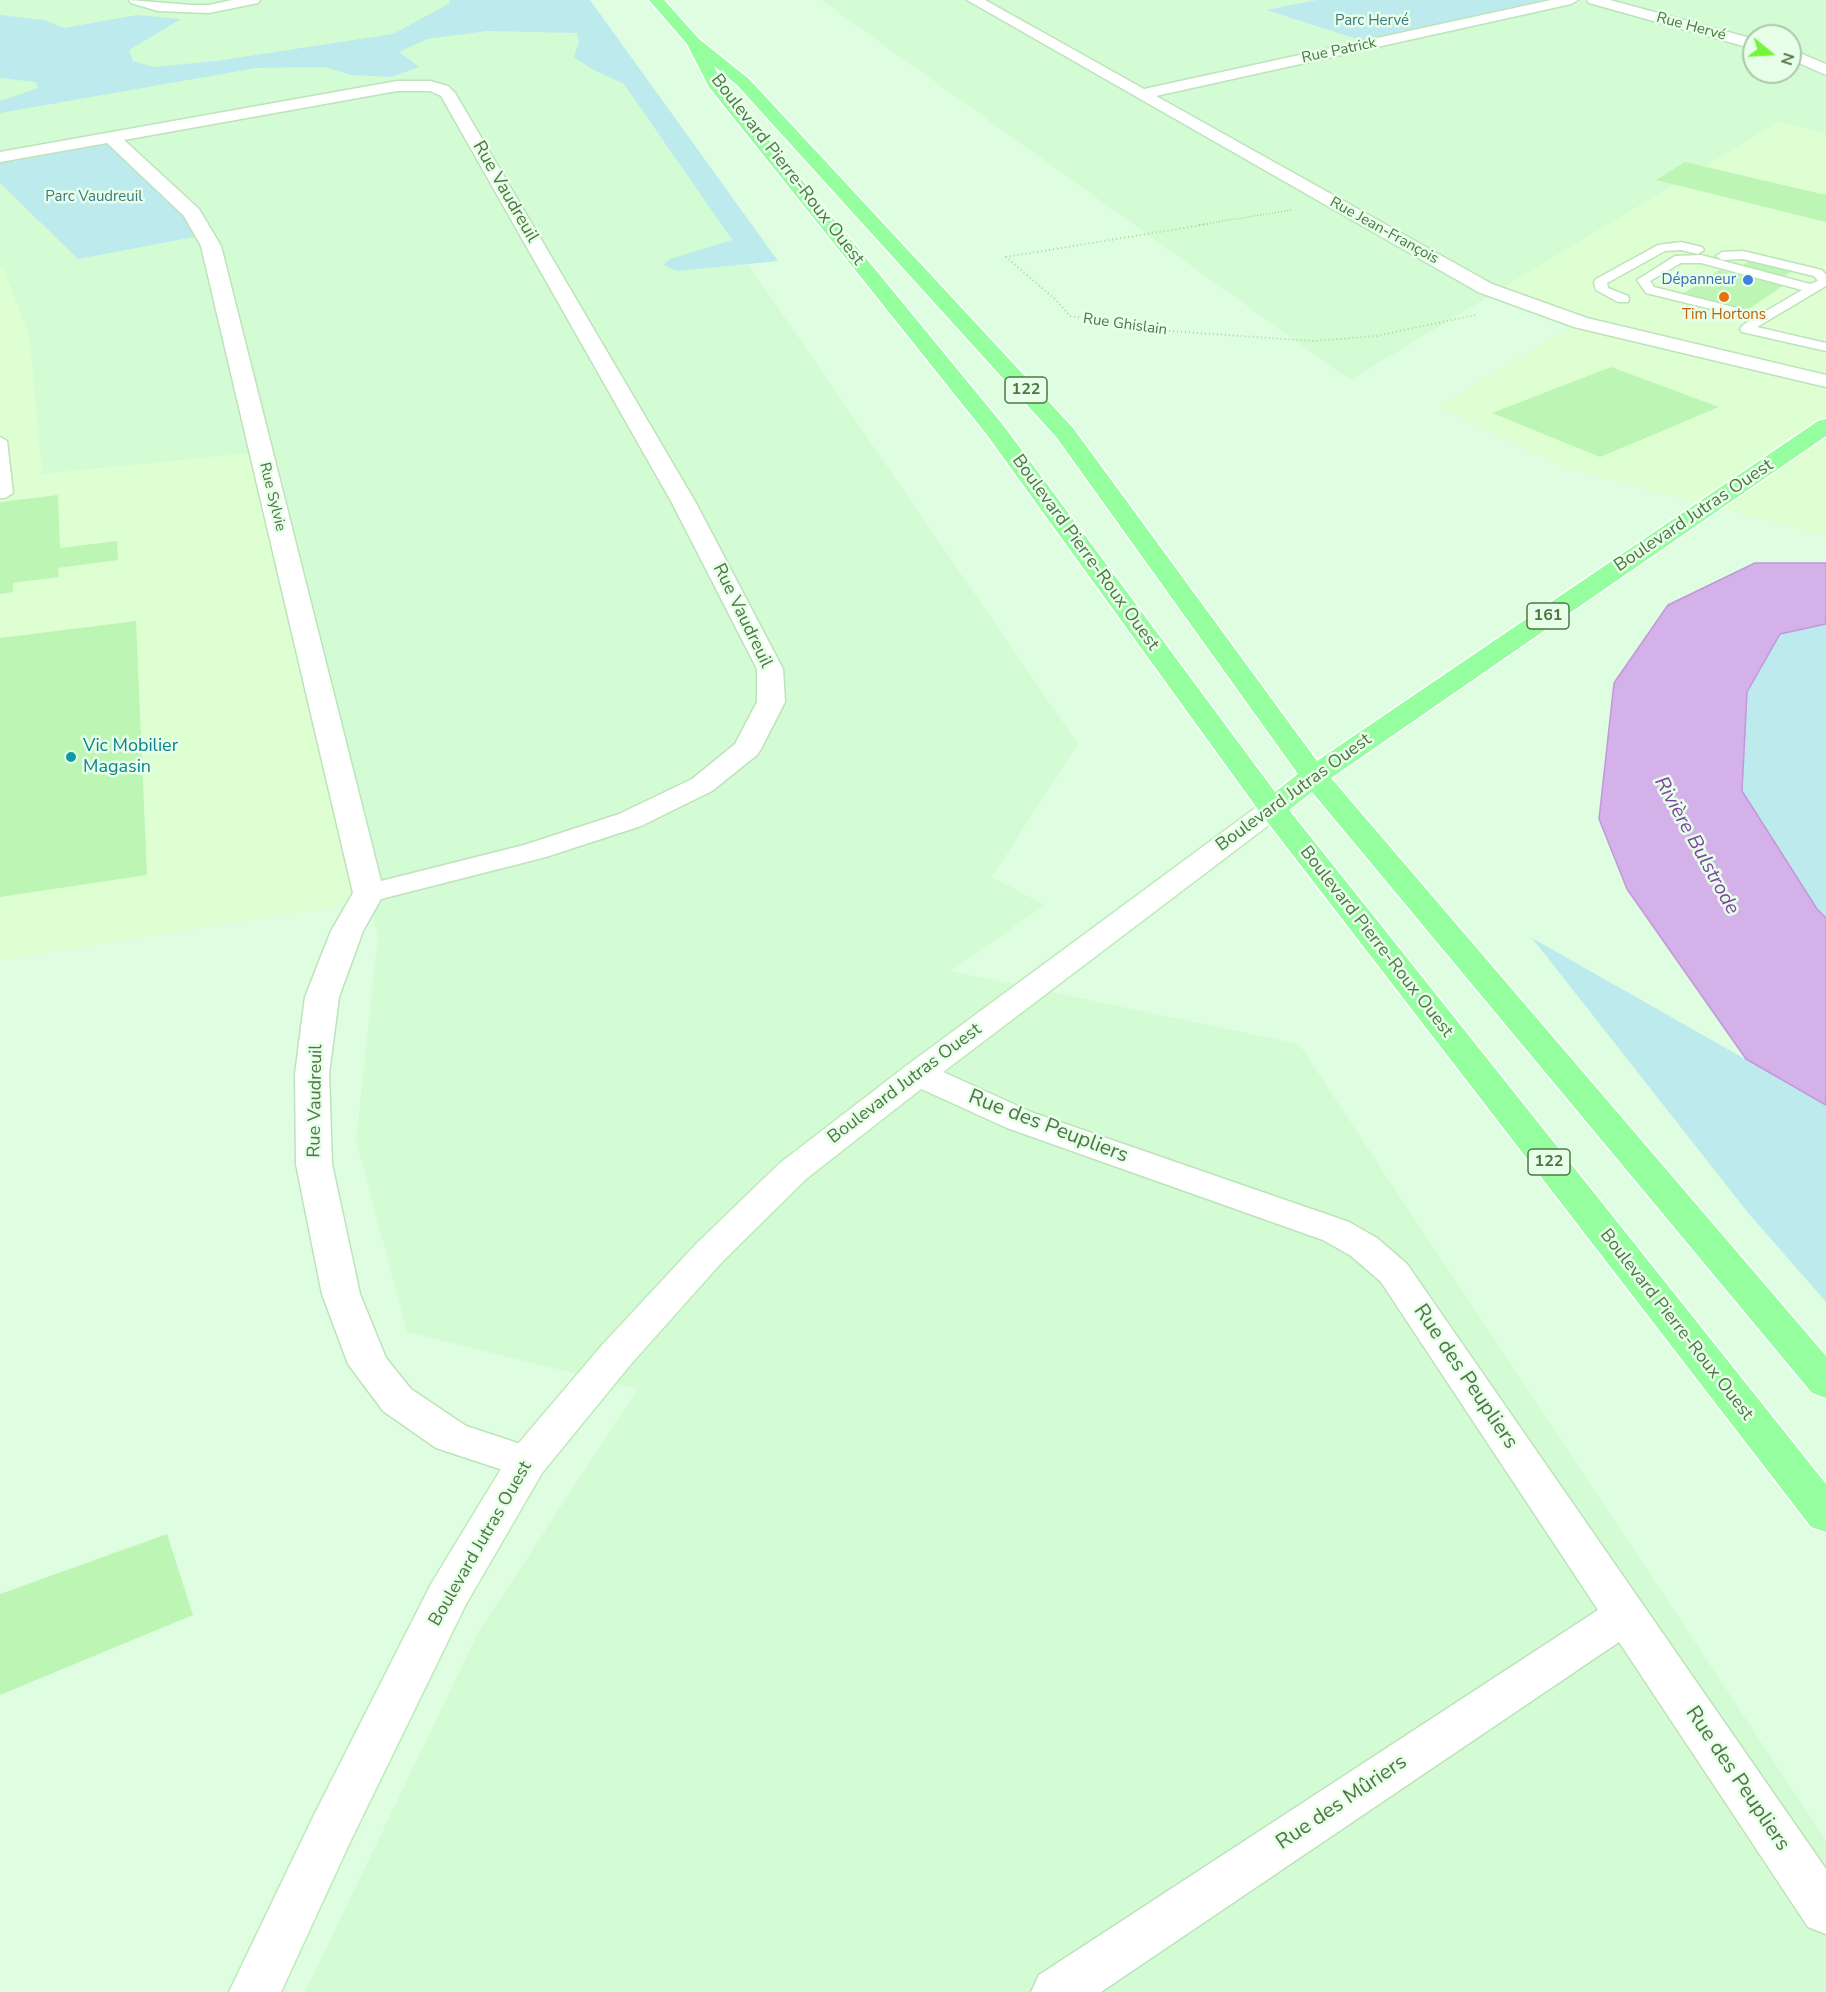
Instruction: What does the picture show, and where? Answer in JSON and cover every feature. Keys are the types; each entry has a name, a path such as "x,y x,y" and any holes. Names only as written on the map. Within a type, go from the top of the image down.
{"main road":[{"name":"122","path":"656,0 694,42"},
{"name":"Boulevard Pierre-Roux Ouest","path":"694,42 743,82 1065,433 1314,776 1826,1383"},
{"name":"Boulevard Pierre-Roux Ouest","path":"694,42 715,84 995,430 1272,809 1826,1515"},
{"name":"Boulevard Jutras Ouest","path":"1272,809 1314,776 1826,426"}],"street":[{"path":"136,0 158,7 191,9 231,6 253,0"},
{"name":"Rue Jean-François","path":"974,0 1485,288 1581,323 1826,381"},
{"name":"Rue Patrick","path":"1143,94 1571,0"},
{"name":"Rue Hervé","path":"1594,0 1742,41"},
{"path":"1802,55 1826,52"},
{"path":"1802,59 1826,70"},
{"name":"Rue Vaudreuil","path":"0,157 260,108 397,86 430,86 447,93 684,503 771,669 771,702 747,749 702,784 630,820 535,851 369,893 347,931 322,997 312,1074 314,1164 341,1294 368,1364 397,1400 452,1437 527,1462"},
{"name":"Rue Sylvie","path":"111,137 192,213 211,246 369,893"},
{"name":"Boulevard Jutras Ouest","path":"255,1992 331,1830 447,1597 527,1462 617,1354 709,1253 793,1171 918,1074 1272,809"},
{"name":"Rue des Peupliers","path":"918,1074 1019,1120 1336,1231 1364,1247 1394,1273 1826,1911"},
{"name":"Rue des Mûriers","path":"1057,1992 1627,1614"}],"lane":[{"path":"1623,299 1602,290 1600,282 1662,248 1681,246 1826,282"},
{"path":"1764,318 1650,290 1643,280 1679,259 1701,259 1810,288"},
{"path":"1826,282 1810,288 1747,329 1826,347"},
{"path":"0,441 5,493 0,494"}],"path":[{"name":"Rue Ghislain","path":"1335,204 1006,257 1056,300 1070,316 1156,330 1313,341 1338,340 1415,329 1526,304"}],"shaded area":[{"path":"0,0 449,0 450,3 373,45 579,18 1078,744 992,877 1045,905 951,971 1299,1044 1826,1840 1826,1992 305,1992 479,1631 638,1389 407,1332 356,1140 378,936 250,454 42,474 29,336 2,266 0,266"},
{"path":"821,0 1826,0 1826,134 1779,122 1350,380"},
{"path":"1779,122 1826,134 1826,536 1568,469 1438,407 1583,319 1502,288"},
{"path":"0,266 2,266 29,336 42,474 250,453 370,901 0,960"}],"green space":[{"path":"449,0 590,0 778,261 677,271 663,265 670,259 732,240 624,84 592,69 574,57 579,42 577,33 487,31 427,39 399,52 419,67 391,77 351,75 325,67 256,68 0,113 0,101 38,88 35,82 0,78 0,15 44,20 64,28 137,15 181,19 129,50 133,61 154,67 216,61 393,34 450,3"},
{"name":"Parc Hervé","path":"1317,0 1571,0 1373,44 1266,10"},
{"name":"Parc Vaudreuil","path":"111,137 205,235 78,259 0,183 0,157"},
{"path":"1826,624 1826,918 1817,909 1742,791 1747,692 1780,633"},
{"path":"1532,938 1826,1105 1826,1302 1749,1214"}],"water":[{"name":"Rivière Bulstrode","path":"1755,563 1826,563 1826,624 1780,634 1747,692 1742,791 1817,909 1826,918 1826,1105 1746,1059 1627,889 1599,819 1614,683 1668,605"}],"building":[{"path":"1685,162 1826,195 1826,222 1656,180"},
{"path":"1751,260 1794,270 1782,278 1740,267"},
{"path":"1719,270 1784,285 1746,311 1681,295"},
{"path":"1611,367 1719,407 1600,457 1492,413"},
{"path":"58,495 60,548 117,541 118,560 58,568 59,577 13,583 13,592 0,594 0,502"},
{"name":"Vic Mobilier Magasin","path":"136,621 147,875 0,897 0,638"},
{"path":"167,1534 193,1615 0,1695 0,1594"}],"place":[{"name":"Dépanneur","path":"1748,280"},
{"name":"Tim Hortons","path":"1724,297"},
{"name":"Vic Mobilier Magasin","path":"71,757"}]}
